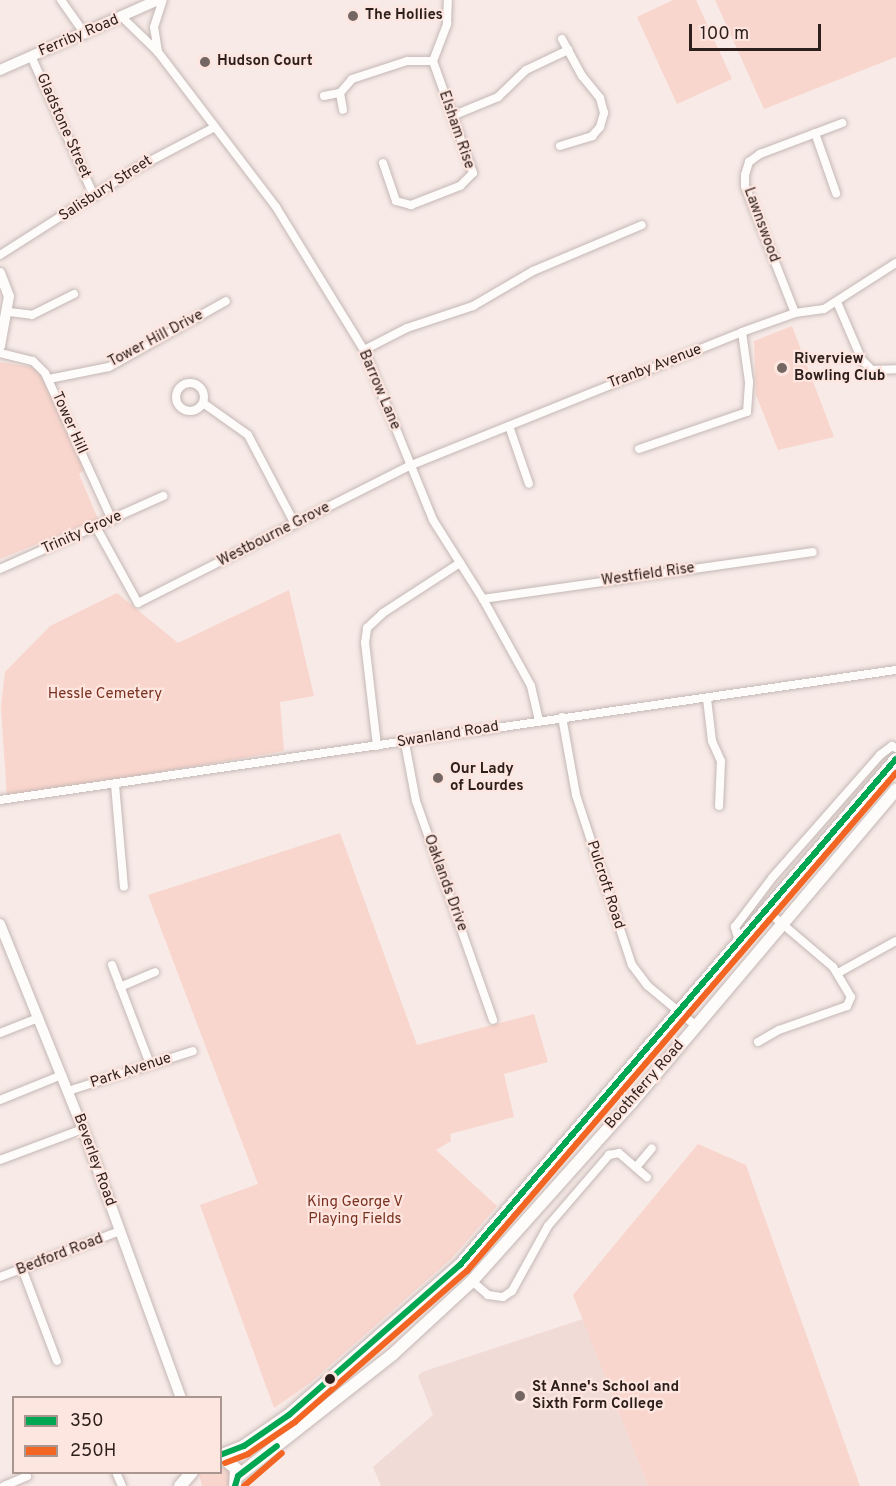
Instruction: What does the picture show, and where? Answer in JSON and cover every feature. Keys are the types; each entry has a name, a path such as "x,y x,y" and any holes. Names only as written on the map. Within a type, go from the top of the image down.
{"main road":[{"name":"Boothferry Road","path":"222,1455 244,1446 289,1415 460,1265 896,759"},
{"name":"Boothferry Road","path":"237,1481 393,1354 472,1281 696,1026 896,790"},
{"path":"222,1456 233,1463 237,1481"},
{"path":"180,1486 192,1474"}],"street":[{"path":"61,0 85,34"},
{"name":"Ferriby Road","path":"0,70 123,18 158,0"},
{"path":"158,52 154,27 163,0"},
{"path":"324,96 340,93 352,79 406,61 433,61 447,24 448,0"},
{"name":"Barrow Lane","path":"123,18 158,52 276,207 364,350 409,466 433,520 483,599 531,686 539,720"},
{"path":"560,146 592,136 600,127 604,113 600,98 562,39"},
{"path":"452,116 498,97 526,70 568,50"},
{"name":"Gladstone Street","path":"31,56 94,196"},
{"name":"Elsham Rise","path":"383,163 396,201 411,205 460,186 473,173 433,61"},
{"path":"340,93 343,110"},
{"name":"Lawnswood","path":"795,313 745,186 745,175 749,162 760,154 842,123"},
{"name":"Salisbury Street","path":"0,255 183,141 215,127"},
{"path":"815,133 836,193"},
{"path":"364,350 407,328 472,306 533,271 642,225"},
{"name":"Tranby Avenue","path":"409,466 742,332 795,313 824,309 896,263"},
{"path":"0,273 9,296 9,312 0,346"},
{"path":"9,312 32,315 74,294"},
{"name":"Tower Hill Drive","path":"49,379 108,367 226,301"},
{"path":"837,302 862,360 872,370 896,369"},
{"path":"639,449 747,412 749,382 742,332"},
{"name":"Tower Hill","path":"0,353 33,361 49,379 112,520"},
{"path":"203,403 248,435 296,524"},
{"path":"509,426 529,484"},
{"name":"Westbourne Grove","path":"96,527 138,603 409,466"},
{"name":"Trinity Grove","path":"0,569 163,496"},
{"name":"Westfield Rise","path":"483,599 813,552"},
{"path":"377,746 365,643 367,628 383,613 460,563"},
{"name":"Swanland Road","path":"0,800 896,670"},
{"path":"707,699 712,741 722,770 719,806"},
{"name":"Pulcroft Road","path":"562,717 576,795 632,965 648,986 696,1026"},
{"name":"Oaklands Drive","path":"405,743 416,801 493,1020"},
{"name":"Boothferry Road","path":"739,941 735,927 772,878 880,755 892,746 896,748"},
{"path":"115,785 124,887"},
{"path":"758,1042 779,1030 849,1004 851,995 838,973 766,910"},
{"name":"Beverley Road","path":"0,924 83,1129 180,1396"},
{"path":"838,973 896,941"},
{"path":"112,965 150,1064"},
{"path":"120,987 155,972"},
{"path":"0,1033 38,1018"},
{"name":"Park Avenue","path":"68,1091 193,1051"},
{"path":"0,1100 62,1075"},
{"path":"0,1160 83,1129"},
{"path":"637,1166 652,1148"},
{"path":"472,1281 488,1295 503,1297 512,1291 548,1226 594,1169 609,1155 620,1153 647,1177"},
{"name":"Bedford Road","path":"0,1277 23,1271 120,1231"},
{"path":"23,1271 57,1361"},
{"path":"4,1486 27,1476"}],"shaded area":[{"name":"St Anne's School and Sixth Form College","path":"583,1319 648,1486 381,1486 373,1467 433,1415 418,1376 422,1372"}],"green space":[{"path":"673,0 696,0 732,79 677,104 637,17"},
{"path":"715,0 896,0 896,57 764,109"},
{"name":"Riverview Bowling Club","path":"792,326 834,437 778,450 756,395 754,341"},
{"path":"0,362 37,368 55,399 85,469 79,474 98,519 0,559"},
{"name":"Hessle Cemetery","path":"289,590 314,696 280,702 284,751 7,798 1,707 5,672 50,626 117,593 178,643"},
{"name":"King George V Playing Fields","path":"340,833 417,1045 534,1014 548,1062 504,1074 514,1117 450,1134 451,1141 436,1150 497,1206 452,1258 310,1383 274,1408 200,1205 258,1184 148,895"},
{"path":"698,1144 746,1165 860,1486 648,1486 573,1295"},
{"path":"222,1462 231,1474 228,1486 202,1486 199,1474 222,1474"}],"transit line":[{"name":"350","path":"222,1454 244,1446 289,1415 460,1265 896,759"},
{"name":"250H","path":"225,1463 248,1454 295,1422 467,1271 896,773"},
{"name":"350","path":"235,1486 238,1476 277,1446"},
{"name":"250H","path":"244,1486 282,1453"}],"place":[{"name":"The Hollies","path":"353,16"},
{"name":"Hudson Court","path":"205,62"},
{"name":"Riverview Bowling Club","path":"782,368"},
{"name":"Our Lady of Lourdes","path":"438,778"},
{"name":"St Anne's School and Sixth Form College","path":"520,1396"}]}
